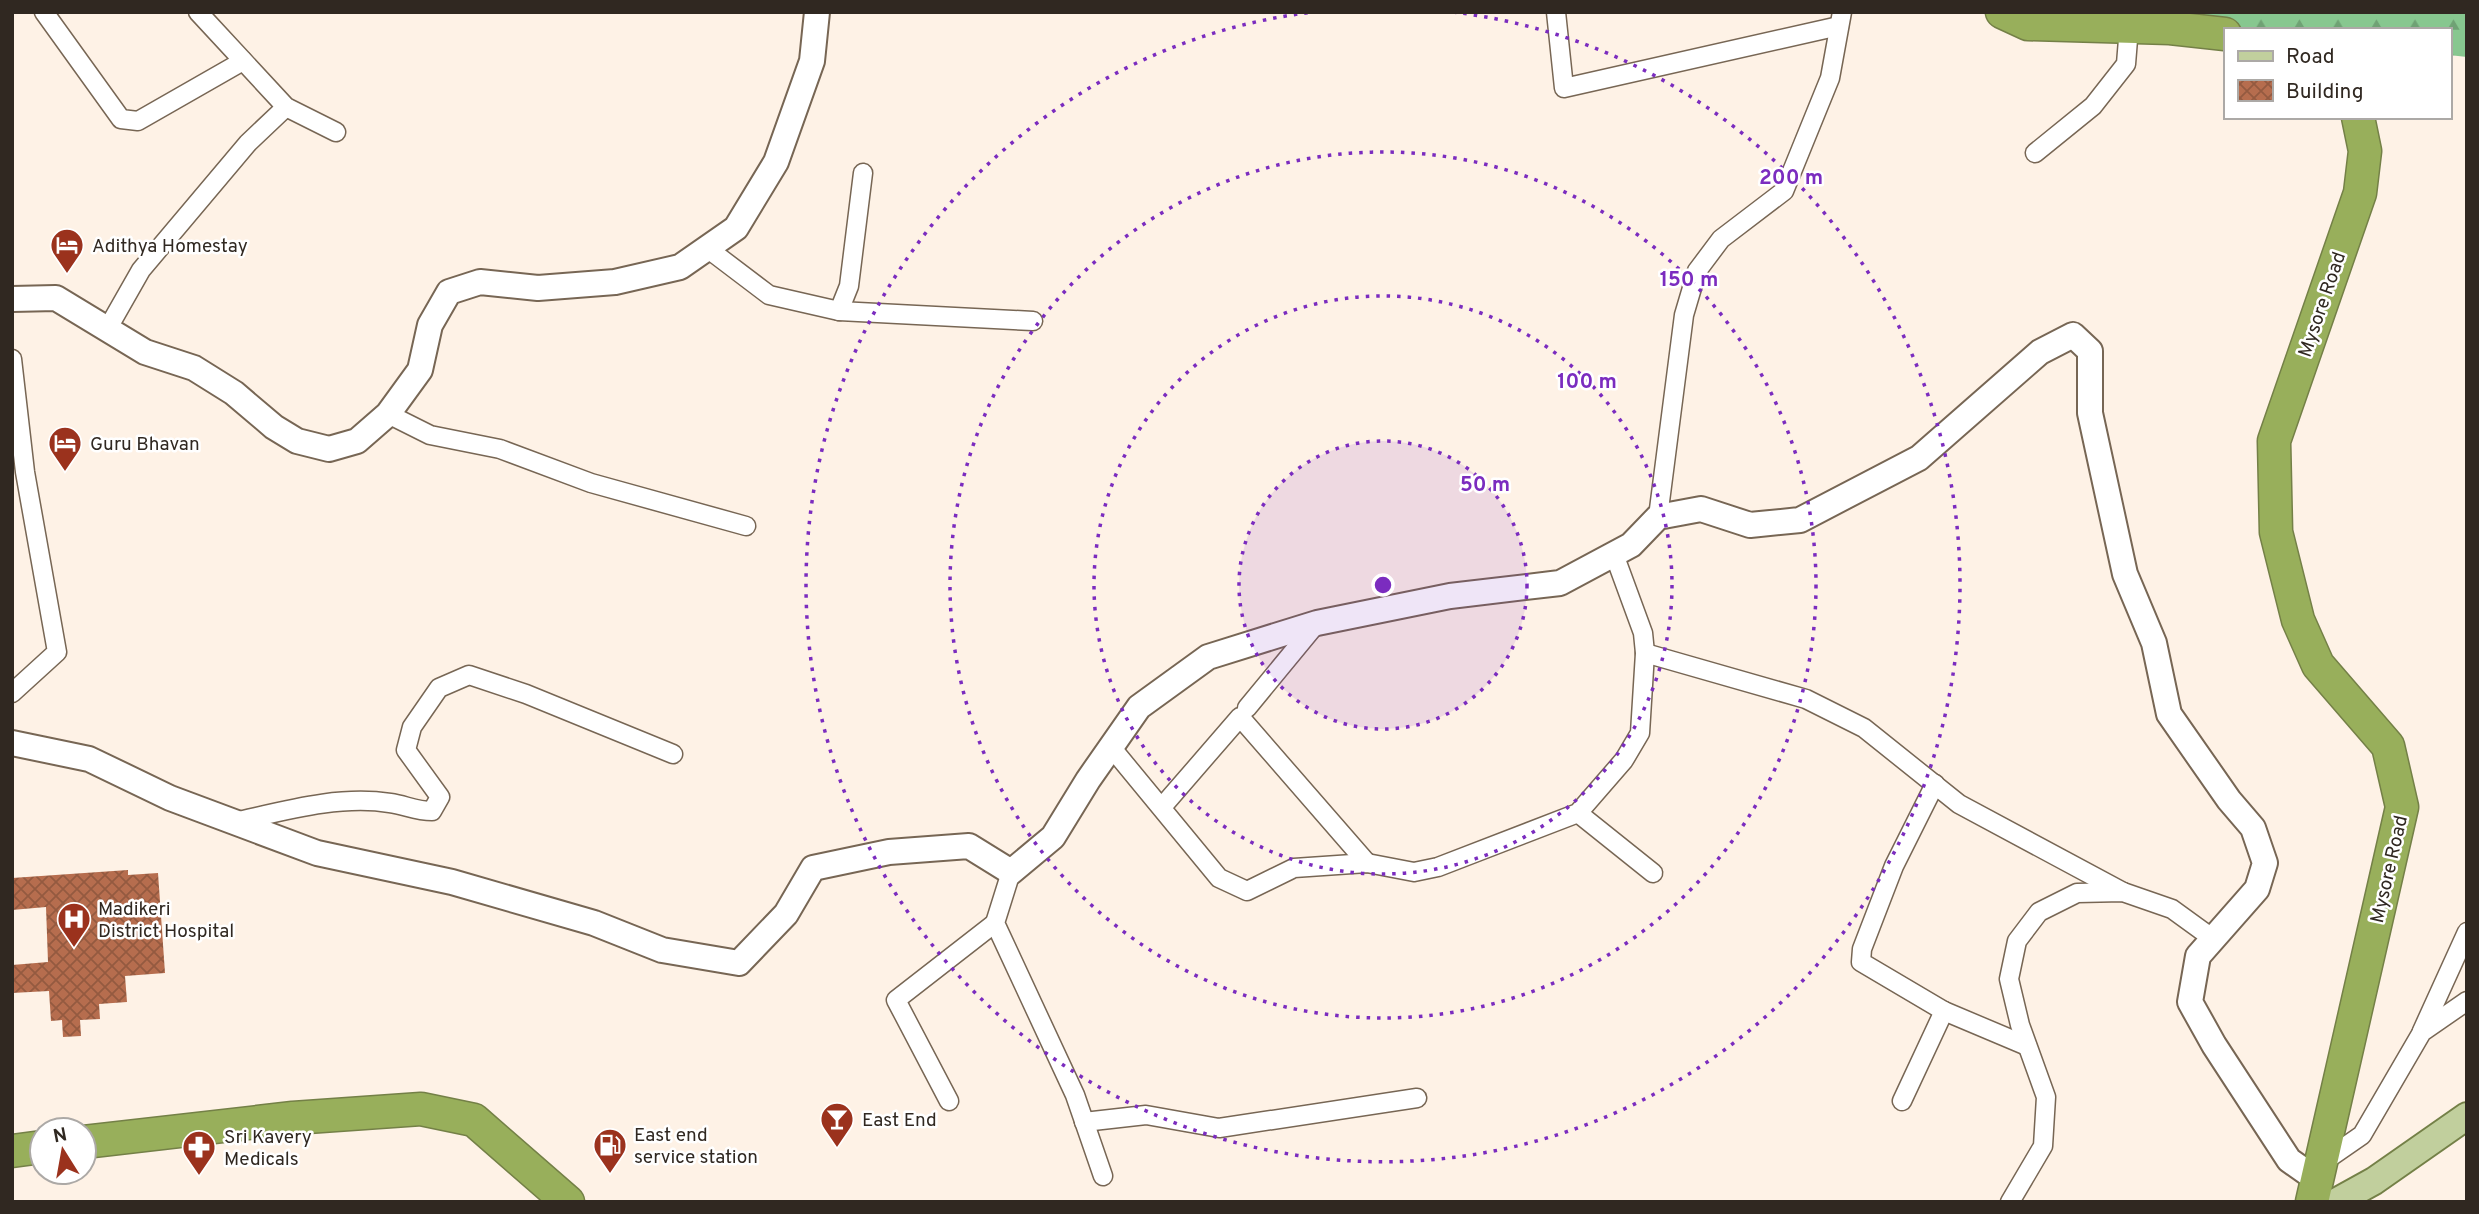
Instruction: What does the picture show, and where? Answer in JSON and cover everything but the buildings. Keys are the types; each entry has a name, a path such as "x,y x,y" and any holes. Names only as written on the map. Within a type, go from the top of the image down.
{"highway":[{"path":"2002,12 2028,23 2224,34"},
{"name":"Mysore Road","path":"2321,1187 2402,807 2388,746 2318,665 2298,620 2276,532 2274,441 2360,193 2365,151 2358,119"},
{"path":"98,1140 293,1118 421,1109 474,1121 568,1202"}],"main road":[{"path":"2321,1187 2374,1181 2467,1116"}],"street":[{"path":"44,12 121,119 138,121 243,61"},
{"path":"198,12 286,107 336,132"},
{"path":"12,299 56,299 145,352 194,368 234,393 274,427 297,441 329,449 358,441 388,414 420,370 430,324 449,292 480,282 538,288 615,282 680,267 736,228 776,162 812,61 817,12"},
{"path":"1556,12 1564,88 1840,19 1830,78 1784,191 1721,239 1697,271 1685,315 1658,517"},
{"path":"2035,153 2093,106 2126,64 2129,27"},
{"path":"108,328 141,271 248,143 286,107"},
{"path":"839,311 849,286 863,173"},
{"path":"707,248 769,295 839,311 1033,321"},
{"path":"949,1101 896,1000 995,923 1011,872 1053,837 1139,707 1208,657 1317,623 1450,596 1560,583 1631,545 1658,517 1701,509 1750,525 1800,520 1919,457 2040,352 2073,335 2090,351 2090,413 2125,574 2154,643 2169,713 2229,800 2253,828 2265,863 2257,889 2198,956 2190,1002 2214,1045 2289,1160 2321,1187 2362,1135 2422,1032 2467,932"},
{"path":"12,359 25,472 57,652 12,693"},
{"path":"388,414 430,435 500,449 591,483 746,526"},
{"path":"1111,747 1219,878 1247,891 1294,868 1367,863 1415,872 1438,867 1578,813 1625,760 1640,733 1645,653 1643,633 1614,554"},
{"path":"1247,709 1317,623"},
{"path":"1645,653 1807,699 1864,728 1959,804 2123,892 2172,909 2212,938"},
{"path":"234,822 315,804 391,803 412,811 432,811 440,797 406,750 412,727 439,688 468,675 526,694 673,754"},
{"path":"1162,807 1240,717 1367,863"},
{"path":"12,743 89,759 170,797 317,853 452,882 594,923 662,950 739,963 786,914 813,868 889,852 969,846 1011,872"},
{"path":"1935,785 1894,866 1862,949 1861,962 1944,1011 2027,1046"},
{"path":"1578,813 1653,873"},
{"path":"2010,1202 2043,1146 2046,1097 2027,1046 2009,979 2017,941 2039,912 2077,893 2123,892"},
{"path":"995,923 1075,1095 1102,1176"},
{"path":"2422,1032 2467,1001"},
{"path":"1902,1101 1944,1011"},
{"path":"1084,1122 1146,1115 1219,1128 1418,1098"}],"green space":[{"path":"2120,12 2467,12 2467,57 2451,55 2451,28 2236,28"}],"place":[{"name":"Adithya Homestay","path":"67,275"},
{"name":"Guru Bhavan","path":"65,473"},
{"name":"Madikeri District Hospital","path":"74,949"},
{"name":"East End","path":"837,1149"},
{"name":"East end service station","path":"610,1175"},
{"name":"Sri Kavery Medicals","path":"199,1177"}]}
